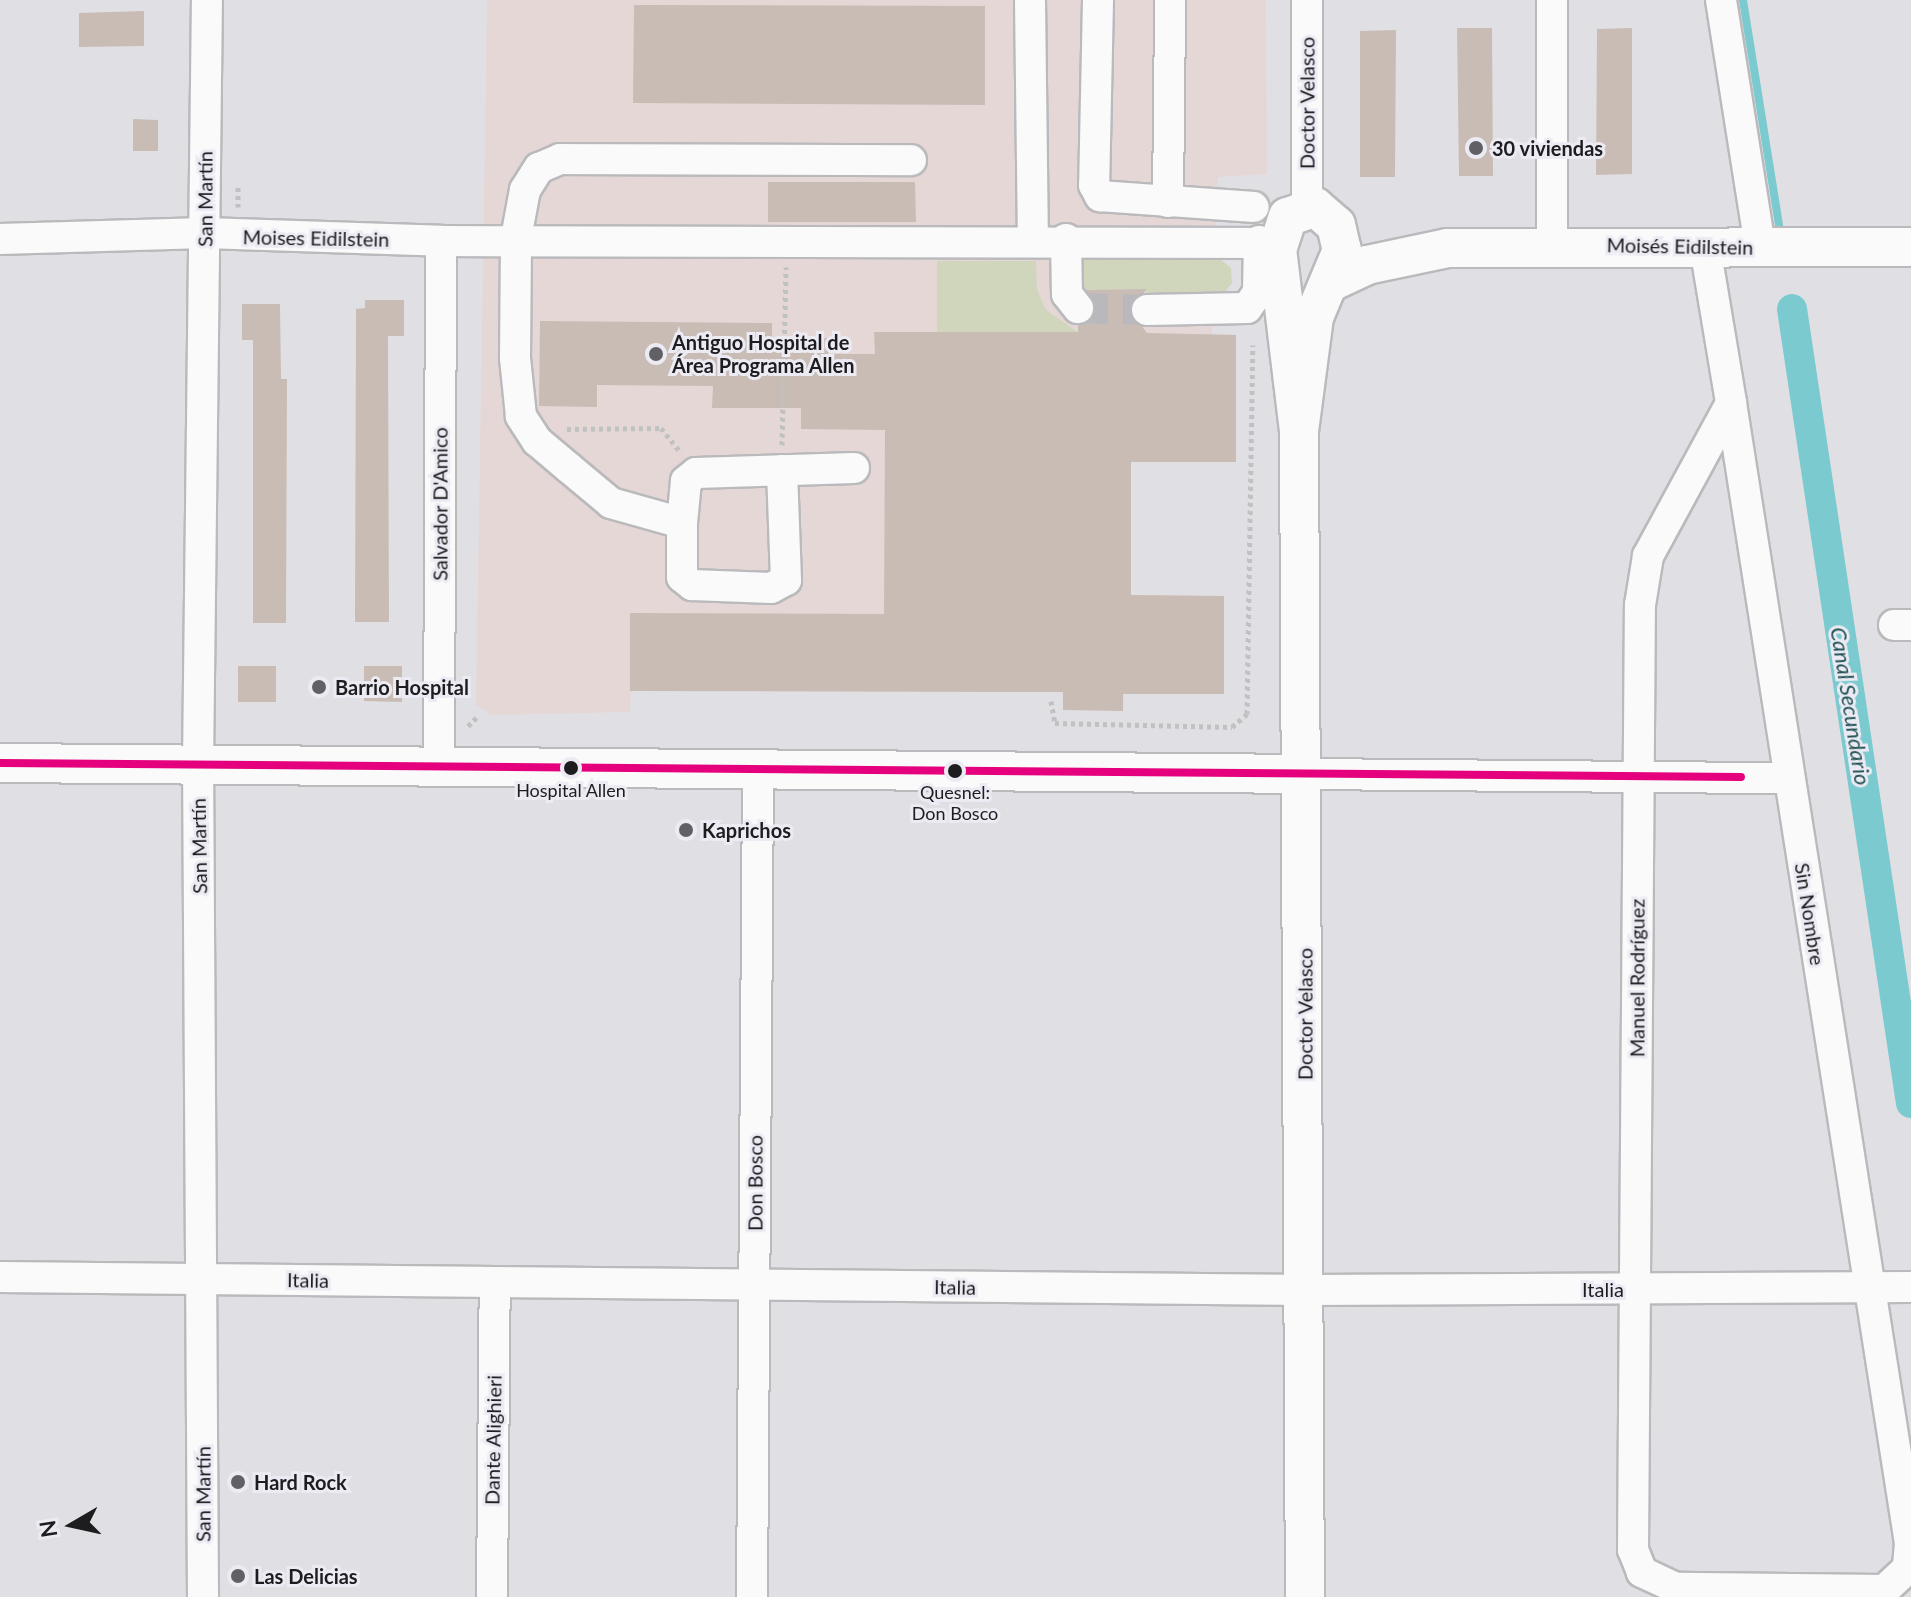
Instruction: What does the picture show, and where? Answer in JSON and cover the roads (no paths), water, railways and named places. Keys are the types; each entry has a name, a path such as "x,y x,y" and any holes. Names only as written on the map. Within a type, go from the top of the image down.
{"main road":[{"name":"Moisés Eidilstein","path":"1320,213 1359,233 1448,248"},
{"path":"1320,213 1288,217 1272,251 1288,285 1302,293 1329,285"},
{"name":"Doctor Velasco","path":"1299,431 1314,317 1342,250 1320,213"},
{"name":"Moisés Eidilstein","path":"1329,285 1367,265 1448,248 1552,244 1911,247"},
{"name":"Doctor Velasco","path":"1272,251 1299,431 1304,774 1305,1597"},
{"path":"0,763 1304,774"}],"street":[{"name":"San Martín","path":"203,1597 205,1279 198,765 207,0"},
{"path":"1030,0 1033,240"},
{"path":"1098,0 1094,185 1108,200 1254,207"},
{"path":"1168,202 1170,0"},
{"name":"Doctor Velasco","path":"1307,0 1320,213"},
{"path":"1552,0 1552,244"},
{"path":"1721,0 1760,247"},
{"path":"682,523 611,503 530,430 521,416 515,358 516,238 525,190 539,168 560,159 911,160"},
{"name":"Moises Eidilstein","path":"0,239 205,233 441,241 516,238 1066,239 1272,251"},
{"path":"1066,239 1067,294 1078,308"},
{"name":"Salvador D'Amico","path":"439,767 441,241"},
{"name":"Sin Nombre","path":"1642,1572 1676,1588 1875,1591 1901,1579 1910,1543 1705,247"},
{"path":"1147,310 1247,308 1258,292 1272,251"},
{"name":"Manuel Rodríguez","path":"1642,1572 1632,1538 1640,605 1648,556 1731,403"},
{"path":"782,470 786,580 771,588 692,585 682,577 686,481 696,473 782,470 854,468"},
{"name":"Don Bosco","path":"752,1597 758,769"},
{"path":"1304,774 1789,778"},
{"name":"Italia","path":"0,1277 1305,1290 1911,1287"},
{"name":"Dante Alighieri","path":"492,1597 495,1282"}],"waterway":[{"path":"1743,0 1780,230"},
{"name":"Canal Secundario","path":"1792,309 1911,1103"}],"tunnel":[{"path":"1078,308 1147,310"}],"place":[{"name":"30 viviendas","path":"1476,148"},
{"name":"Antiguo Hospital de Área Programa Allen","path":"656,354"},
{"name":"Barrio Hospital","path":"319,687"},
{"name":"Hospital Allen","path":"571,768"},
{"name":"Quesnel: Don Bosco","path":"955,771"},
{"name":"Kaprichos","path":"686,830"},
{"name":"Hard Rock","path":"238,1482"},
{"name":"Las Delicias","path":"238,1576"}]}
